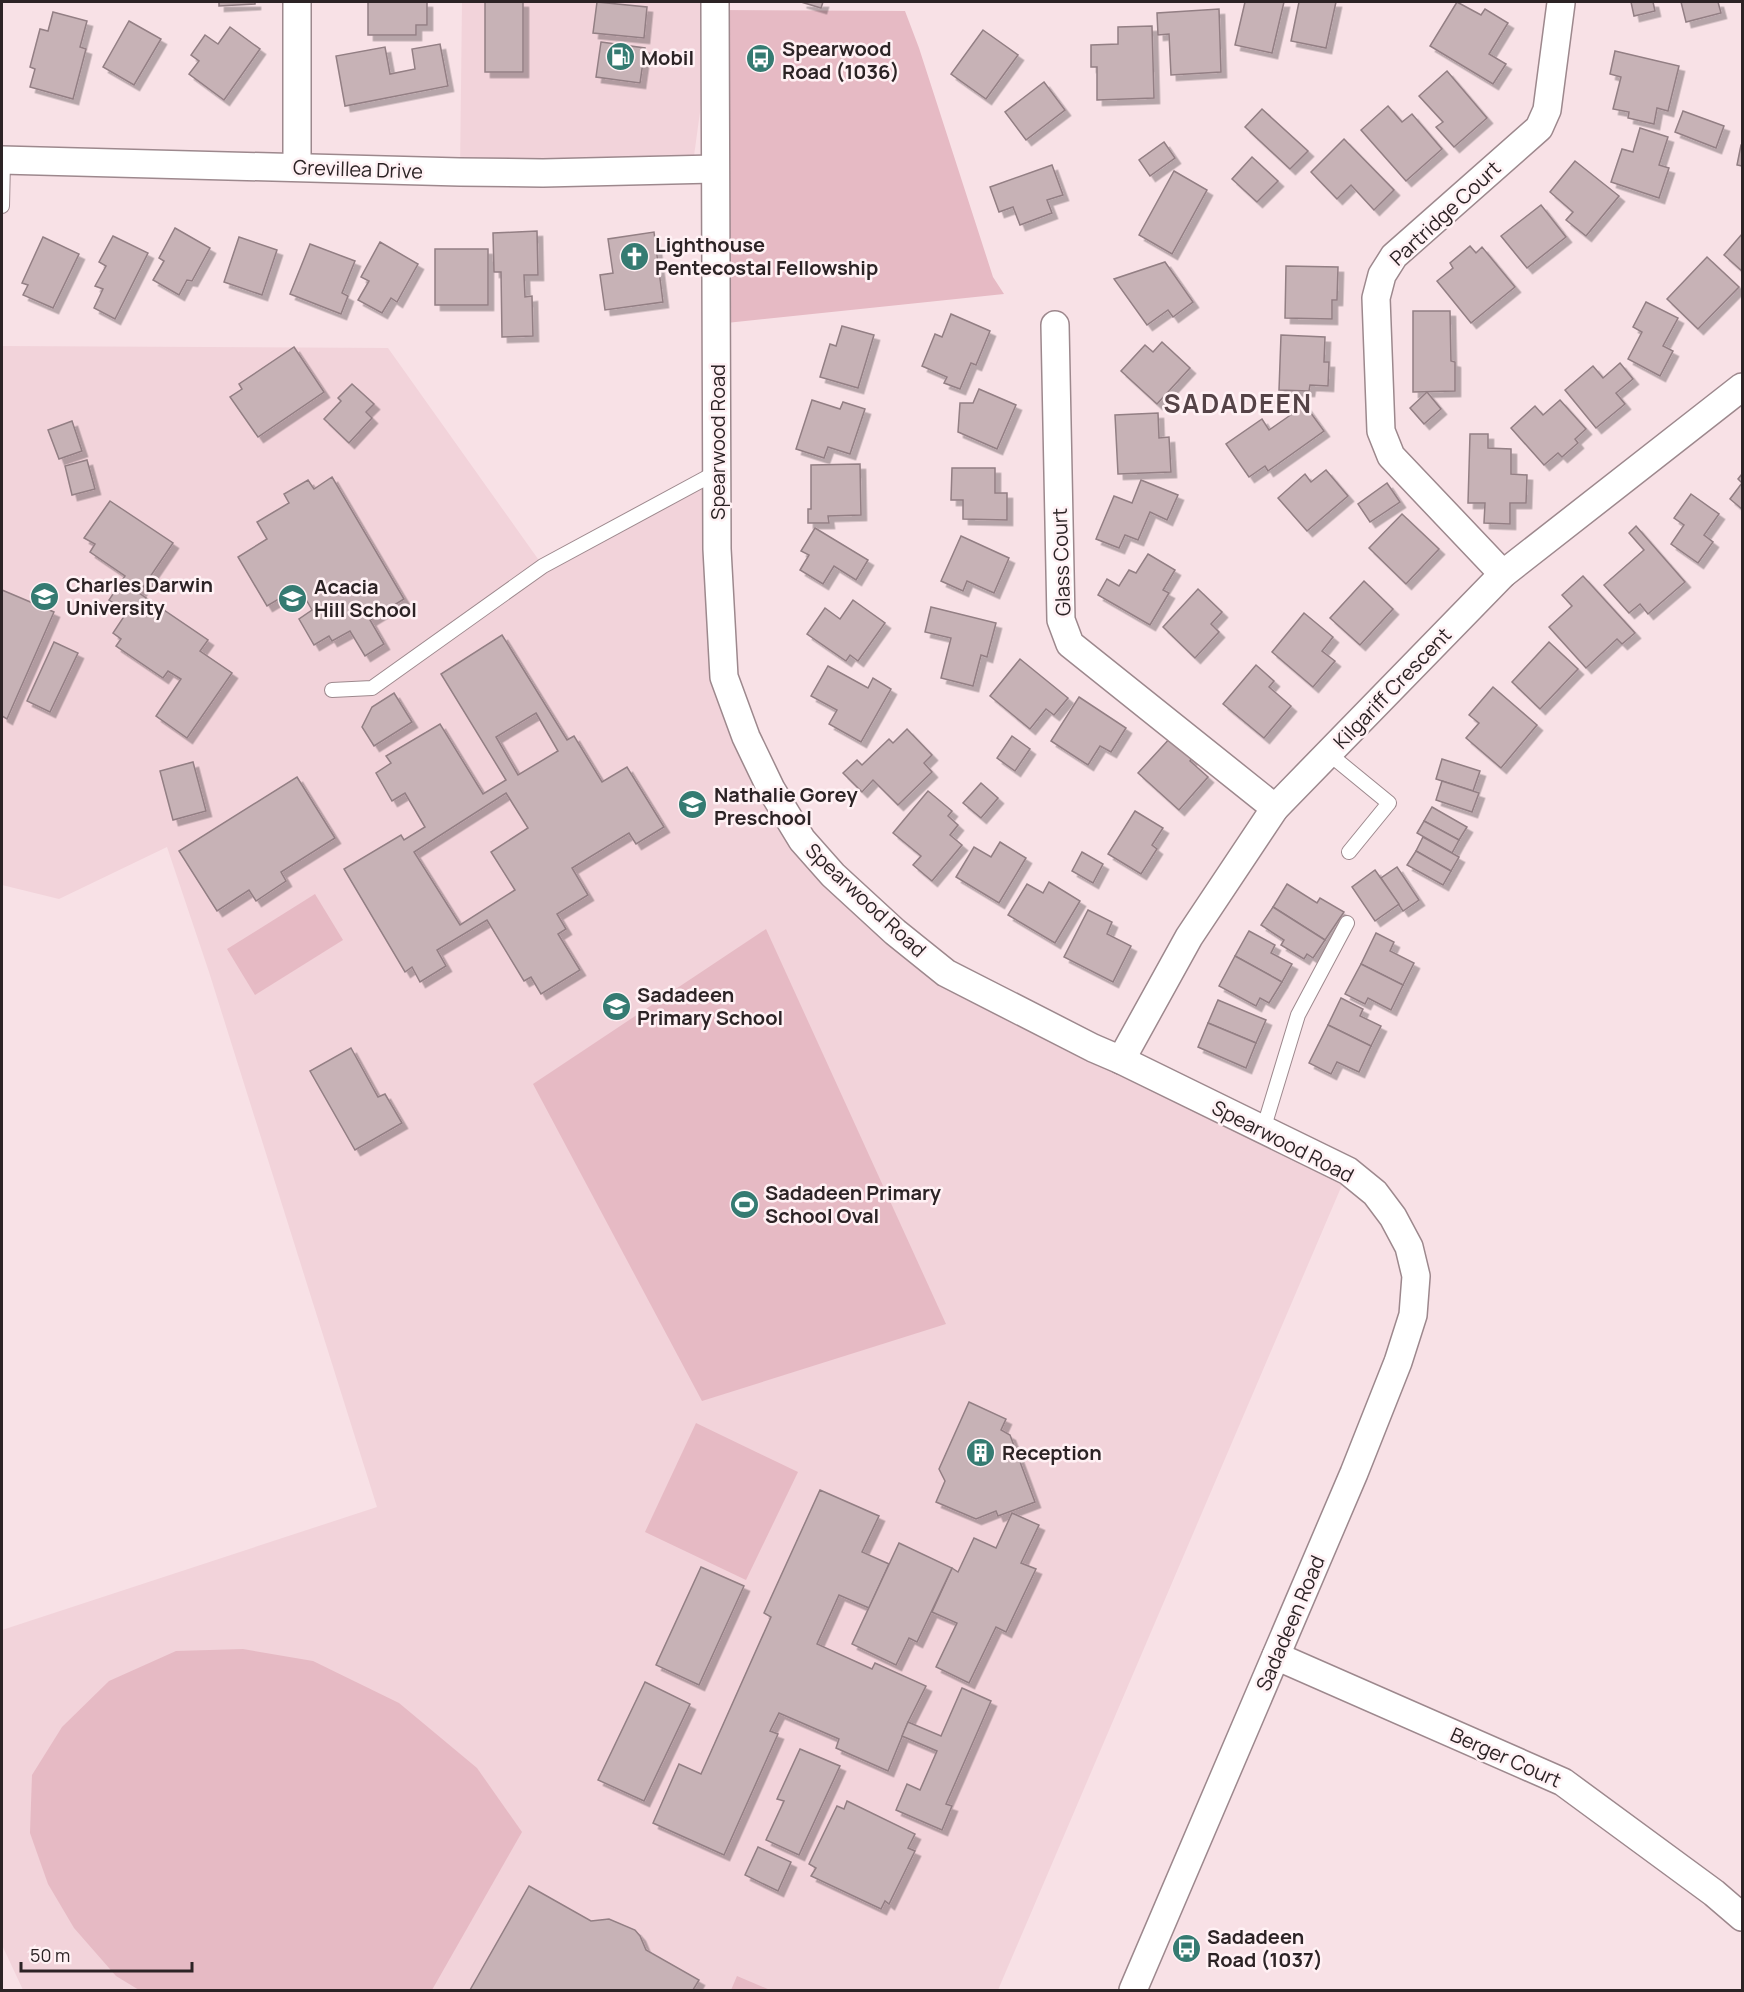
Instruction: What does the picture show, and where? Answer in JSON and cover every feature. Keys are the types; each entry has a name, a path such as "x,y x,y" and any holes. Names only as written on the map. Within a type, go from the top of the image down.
{"street":[{"path":"297,2 297,167"},
{"name":"Spearwood Road","path":"714,2 717,549 724,677 751,747 771,789 801,840 833,875 895,932 946,973 1085,1044 1348,1171 1375,1193 1393,1217 1409,1247"},
{"name":"Partridge Court","path":"1503,574 1391,456 1381,431 1376,298 1383,274 1394,256 1539,128 1547,110 1561,3"},
{"name":"Grevillea Drive","path":"2,160 543,173 714,169"},
{"name":"Glass Court","path":"1055,325 1061,620 1070,644 1275,808"},
{"name":"Kilgariff Crescent","path":"1121,1060 1189,937 1275,808 1503,574 1743,387"},
{"name":"Sadadeen Road","path":"1133,1990 1354,1473 1398,1362 1413,1315 1416,1276 1409,1247"},
{"name":"Berger Court","path":"1276,1656 1563,1782 1714,1893 1743,1917"}],"lane":[{"path":"2,160 2,206"},
{"path":"332,690 372,688 543,566 717,472"},
{"path":"1328,753 1389,803 1349,852"},
{"path":"1263,1130 1298,1015 1347,923"}],"shaded area":[{"path":"462,2 715,2 694,156 543,173 460,172"},
{"path":"714,10 905,11 993,277 1004,294 717,324"},
{"path":"2,346 388,348 543,566 717,472 724,677 771,789 895,932 1348,1171 998,1990 23,1990 2,1945 2,1630 377,1507 209,972 167,847 59,899 2,885"},
{"path":"315,894 343,940 255,995 227,949"},
{"name":"Sadadeen Primary School Oval","path":"766,929 946,1324 702,1401 533,1084"},
{"path":"696,1423 798,1472 746,1580 645,1532"},
{"path":"243,1649 313,1661 399,1703 477,1768 522,1832 432,1990 139,1990 116,1976 74,1928 48,1884 30,1833 32,1775 62,1727 109,1681 176,1651"},
{"path":"737,1976 770,1990 731,1990"}],"building":[{"path":"219,2 255,2 255,4 219,6"},
{"path":"368,2 427,2 427,25 416,25 416,35 368,35"},
{"path":"485,2 523,2 523,72 485,72"},
{"path":"597,2 647,7 644,38 593,33"},
{"path":"801,2 823,2 821,8"},
{"path":"1245,2 1284,2 1272,53 1235,45"},
{"path":"1299,2 1336,2 1326,48 1291,41"},
{"path":"1457,2 1481,15 1485,9 1508,23 1489,54 1506,64 1493,84 1430,46"},
{"path":"1631,2 1653,2 1655,11 1634,16"},
{"path":"1681,2 1718,2 1721,13 1686,22"},
{"path":"1219,9 1221,72 1171,75 1169,34 1158,35 1157,13"},
{"path":"53,12 87,21 80,47 86,49 73,99 30,87 35,69 30,67 40,29 48,31"},
{"path":"129,21 161,39 134,85 103,67"},
{"path":"1152,26 1154,98 1097,100 1097,67 1091,67 1091,45 1118,44 1118,27"},
{"path":"230,27 260,49 224,100 189,74 199,61 191,55 205,35 218,44"},
{"path":"983,30 1018,55 986,99 951,74"},
{"path":"601,42 645,48 640,83 596,77"},
{"path":"440,44 448,86 345,106 336,56 385,47 390,74 415,69 412,49"},
{"path":"1615,51 1679,66 1668,111 1657,108 1654,124 1628,118 1629,112 1613,109 1621,77 1610,74"},
{"path":"1447,71 1487,118 1454,147 1436,127 1443,122 1419,96"},
{"path":"1044,82 1065,110 1026,140 1005,112"},
{"path":"1388,106 1402,122 1412,114 1442,149 1406,181 1361,130"},
{"path":"1262,109 1308,151 1290,169 1245,127"},
{"path":"1683,111 1724,126 1716,148 1675,132"},
{"path":"1640,128 1668,137 1659,165 1669,168 1659,198 1611,182 1622,149 1633,152"},
{"path":"1344,139 1394,190 1374,210 1351,185 1337,199 1311,172"},
{"path":"1164,142 1175,158 1150,176 1139,160"},
{"path":"1742,145 1742,166 1737,165"},
{"path":"1252,157 1278,181 1257,202 1232,179"},
{"path":"1575,161 1619,196 1586,236 1566,220 1573,212 1550,192"},
{"path":"1052,165 1063,195 1047,200 1052,213 1020,225 1013,207 999,212 990,187"},
{"path":"1174,171 1207,190 1172,254 1139,235"},
{"path":"1541,205 1566,237 1527,268 1501,236"},
{"path":"175,228 210,248 192,281 187,280 179,295 153,280 164,261 159,258"},
{"path":"537,231 538,275 524,275 525,297 532,296 533,336 502,337 501,272 494,272 493,233"},
{"name":"Lighthouse Pentecostal Fellowship","path":"654,232 663,302 605,310 600,275 613,273 608,239"},
{"path":"1742,234 1742,271 1724,255"},
{"path":"113,236 148,253 115,319 94,308 103,289 95,286 106,266 99,262"},
{"path":"43,237 79,254 53,308 23,295 28,285 22,283"},
{"path":"239,237 277,250 262,295 224,282"},
{"path":"380,242 418,264 397,302 391,298 382,313 358,300 369,281 361,277"},
{"path":"310,244 355,261 342,293 348,296 341,314 290,294"},
{"path":"1470,246 1476,253 1482,247 1515,287 1471,323 1437,281 1453,268 1450,263"},
{"path":"435,249 488,249 488,305 435,305"},
{"path":"1707,257 1739,287 1698,329 1667,299"},
{"path":"1165,262 1193,302 1173,317 1168,310 1147,325 1114,279"},
{"path":"1286,266 1338,267 1337,300 1332,300 1332,319 1285,318"},
{"path":"1646,302 1678,318 1663,346 1673,351 1660,376 1628,359 1642,332 1633,327"},
{"path":"1413,311 1450,311 1451,361 1455,362 1455,391 1413,392"},
{"path":"951,314 990,331 976,365 971,363 960,389 944,383 947,377 922,366 935,334 942,337"},
{"path":"842,326 874,335 858,388 820,377 830,344 836,346"},
{"path":"1281,335 1325,337 1324,362 1329,362 1328,386 1310,385 1309,391 1279,390"},
{"path":"1162,342 1190,368 1157,404 1121,371 1145,345 1153,352"},
{"path":"294,347 324,392 258,437 230,397 242,389 239,384"},
{"path":"1620,363 1633,379 1616,393 1625,404 1596,428 1565,390 1593,366 1603,378"},
{"path":"352,384 374,404 366,412 372,418 349,443 324,419 341,401 338,398"},
{"path":"979,389 1016,405 997,449 958,432 960,403 973,403"},
{"path":"1427,392 1441,409 1424,424 1410,408"},
{"path":"812,400 840,409 843,402 865,409 850,454 828,447 824,458 796,449"},
{"path":"1560,400 1586,429 1575,439 1578,443 1562,457 1558,453 1544,465 1511,428 1535,406 1543,415"},
{"path":"1305,405 1324,431 1268,471 1265,466 1249,477 1226,444 1262,419 1269,430"},
{"path":"1158,413 1159,438 1169,437 1171,472 1118,474 1115,415"},
{"path":"72,421 82,451 59,459 48,430"},
{"path":"1470,434 1488,434 1488,448 1511,449 1511,474 1527,475 1526,503 1510,503 1510,524 1484,523 1485,503 1468,503"},
{"path":"87,460 95,489 72,495 65,466"},
{"path":"860,464 861,515 828,516 829,523 808,523 808,509 811,509 811,465"},
{"path":"952,468 995,468 995,493 1007,493 1007,520 963,519 963,500 951,500"},
{"path":"1326,470 1348,496 1307,531 1278,498 1305,474 1311,482"},
{"name":"Acacia Hill School","path":"332,477 404,599 370,620 384,644 365,656 350,631 332,641 329,636 314,645 299,619 312,610 299,587 267,606 238,557 267,539 257,522 289,503 284,494 308,480 314,489"},
{"path":"1141,480 1178,495 1167,520 1150,512 1138,540 1125,535 1119,548 1096,539 1114,496 1132,503"},
{"path":"1387,483 1400,502 1370,522 1358,504"},
{"path":"1742,483 1742,509 1730,499"},
{"path":"1691,494 1719,514 1704,535 1713,542 1698,563 1671,544 1684,525 1674,518"},
{"path":"110,501 173,543 139,593 208,640 200,651 232,673 187,738 156,716 181,679 168,671 163,678 116,646 121,639 113,633 127,612 109,600 125,576 90,552 95,544 84,538"},
{"path":"1402,514 1439,549 1406,584 1369,548"},
{"path":"1636,526 1685,582 1648,614 1640,604 1629,613 1604,585 1644,550 1629,533"},
{"path":"815,528 868,560 856,580 834,566 823,584 800,570 809,555 801,551"},
{"path":"961,536 1009,558 994,593 967,581 963,591 941,581"},
{"path":"1148,554 1175,570 1163,590 1169,593 1150,625 1098,595 1107,579 1119,586 1129,570 1136,573"},
{"path":"1583,576 1635,633 1622,644 1617,639 1586,668 1549,627 1572,606 1562,595"},
{"path":"1364,581 1393,609 1360,645 1330,618"},
{"path":"1198,589 1222,612 1211,624 1219,632 1195,658 1163,627"},
{"path":"2,590 54,612 7,719 2,716"},
{"path":"853,600 885,623 858,661 850,655 846,661 807,634 825,608 840,619"},
{"path":"931,607 996,623 987,657 981,655 973,686 941,678 951,638 925,632"},
{"path":"1304,613 1333,637 1322,651 1335,661 1313,687 1272,652"},
{"name":"Sadadeen Primary School","path":"502,635 567,740 574,736 602,782 627,767 664,827 636,844 629,833 572,868 588,895 557,914 566,929 558,934 580,970 541,994 531,977 524,981 487,920 437,950 446,966 420,982 412,967 405,972 344,869 401,835 404,840 425,827 405,793 392,801 376,773 391,763 386,756 440,724 483,794 506,780 441,674","holes":["536,713 558,751 518,775 496,737","506,793 528,828 491,852 515,890 460,925 414,852"]},
{"path":"54,642 78,653 50,712 27,701"},
{"path":"1549,642 1578,669 1540,709 1512,682"},
{"path":"1020,659 1068,698 1054,715 1046,709 1030,729 990,696"},
{"path":"1256,665 1274,681 1269,687 1291,706 1264,738 1223,704"},
{"path":"828,666 868,688 873,678 891,689 861,742 829,724 837,710 811,696"},
{"path":"1493,687 1537,725 1501,768 1466,738 1479,723 1469,715"},
{"path":"394,693 412,722 374,746 362,727 372,707"},
{"path":"1079,697 1126,728 1111,752 1100,746 1088,765 1051,741"},
{"path":"907,729 932,755 924,763 932,772 898,805 873,780 862,792 843,773 857,760 862,765 889,739 893,743"},
{"path":"1012,736 1030,749 1015,771 997,758"},
{"path":"1171,737 1193,757 1190,761 1208,777 1179,810 1138,773"},
{"path":"1442,759 1480,771 1473,791 1436,779"},
{"path":"193,762 206,811 173,820 160,771"},
{"path":"297,777 335,838 281,872 286,881 256,901 249,890 217,911 179,851"},
{"path":"1442,781 1479,793 1472,812 1436,800"},
{"path":"981,783 998,798 981,818 963,803"},
{"path":"928,791 952,811 948,816 958,825 950,835 962,845 932,881 913,865 921,856 893,833"},
{"path":"1432,807 1467,827 1459,840 1424,821"},
{"path":"1135,811 1163,828 1152,845 1157,849 1141,874 1108,854"},
{"path":"1424,821 1459,840 1452,853 1417,833"},
{"path":"1423,837 1459,857 1451,871 1416,851"},
{"path":"1000,842 1026,858 999,903 956,877 974,847 991,857"},
{"path":"1416,851 1451,871 1443,885 1407,865"},
{"path":"1082,852 1103,864 1093,883 1072,871"},
{"path":"1397,867 1419,900 1403,911 1381,878"},
{"path":"1375,870 1399,904 1375,921 1352,887"},
{"path":"1049,882 1080,901 1055,943 1008,915 1027,884 1043,893"},
{"path":"1287,884 1317,903 1320,898 1344,912 1325,940 1273,907"},
{"path":"1273,907 1325,940 1313,958 1307,954 1304,959 1281,945 1284,940 1261,925"},
{"path":"1088,910 1112,922 1107,934 1131,946 1113,982 1064,957"},
{"path":"1249,931 1275,945 1271,953 1292,964 1282,982 1235,956"},
{"path":"1376,933 1394,942 1390,951 1414,963 1403,985 1361,964"},
{"path":"1235,956 1282,982 1269,1003 1260,998 1256,1006 1219,986"},
{"path":"1361,964 1403,985 1391,1010 1368,998 1365,1004 1345,994"},
{"path":"1341,998 1363,1009 1360,1016 1381,1026 1371,1046 1328,1025"},
{"path":"1218,1000 1266,1020 1256,1043 1208,1023"},
{"path":"1208,1023 1256,1043 1246,1068 1198,1047"},
{"path":"1328,1025 1371,1046 1359,1072 1337,1062 1331,1074 1309,1063"},
{"path":"351,1048 378,1097 385,1094 402,1123 355,1150 310,1071"},
{"name":"Reception","path":"969,1402 1006,1419 1001,1430 1010,1435 1035,1502 998,1516 996,1511 976,1519 936,1502 945,1481 939,1469"},
{"path":"820,1490 879,1516 862,1552 889,1564 869,1608 839,1595 817,1644 872,1669 875,1663 926,1686 888,1771 836,1748 839,1739 779,1713 770,1731 778,1734 724,1855 653,1823 679,1764 701,1774 771,1617 764,1613"},
{"path":"1012,1513 1039,1525 1021,1563 1036,1569 1006,1632 996,1627 969,1683 936,1667 957,1623 932,1612 952,1568 958,1572 974,1538 996,1548"},
{"path":"899,1543 952,1568 917,1642 909,1638 896,1665 852,1644"},
{"path":"701,1567 744,1586 699,1685 656,1665"},
{"path":"645,1682 690,1704 644,1801 598,1780"},
{"path":"962,1688 991,1701 946,1804 952,1806 942,1830 896,1810 907,1784 920,1790 937,1751 902,1736 908,1722 941,1736"},
{"path":"800,1749 840,1766 799,1855 766,1840 784,1801 777,1799"},
{"path":"847,1801 915,1834 908,1848 915,1851 889,1904 885,1901 881,1909 811,1876 816,1868 809,1864 837,1806 844,1809"},
{"path":"758,1847 791,1862 778,1891 745,1875"},
{"path":"529,1886 591,1921 609,1919 635,1930 646,1950 699,1980 693,1990 470,1990"}],"place":[{"name":"Mobil","path":"620,57"},
{"name":"Spearwood Road (1036)","path":"761,59"},
{"name":"Lighthouse Pentecostal Fellowship","path":"634,256"},
{"name":"Charles Darwin University","path":"45,596"},
{"name":"Acacia Hill School","path":"293,598"},
{"name":"Nathalie Gorey Preschool","path":"693,805"},
{"name":"Sadadeen Primary School","path":"616,1006"},
{"name":"Sadadeen Primary School Oval","path":"744,1204"},
{"name":"Reception","path":"981,1452"},
{"name":"Sadadeen Road (1037)","path":"1186,1948"}],"district":[{"name":"SADADEEN","path":"1238,403"}]}
